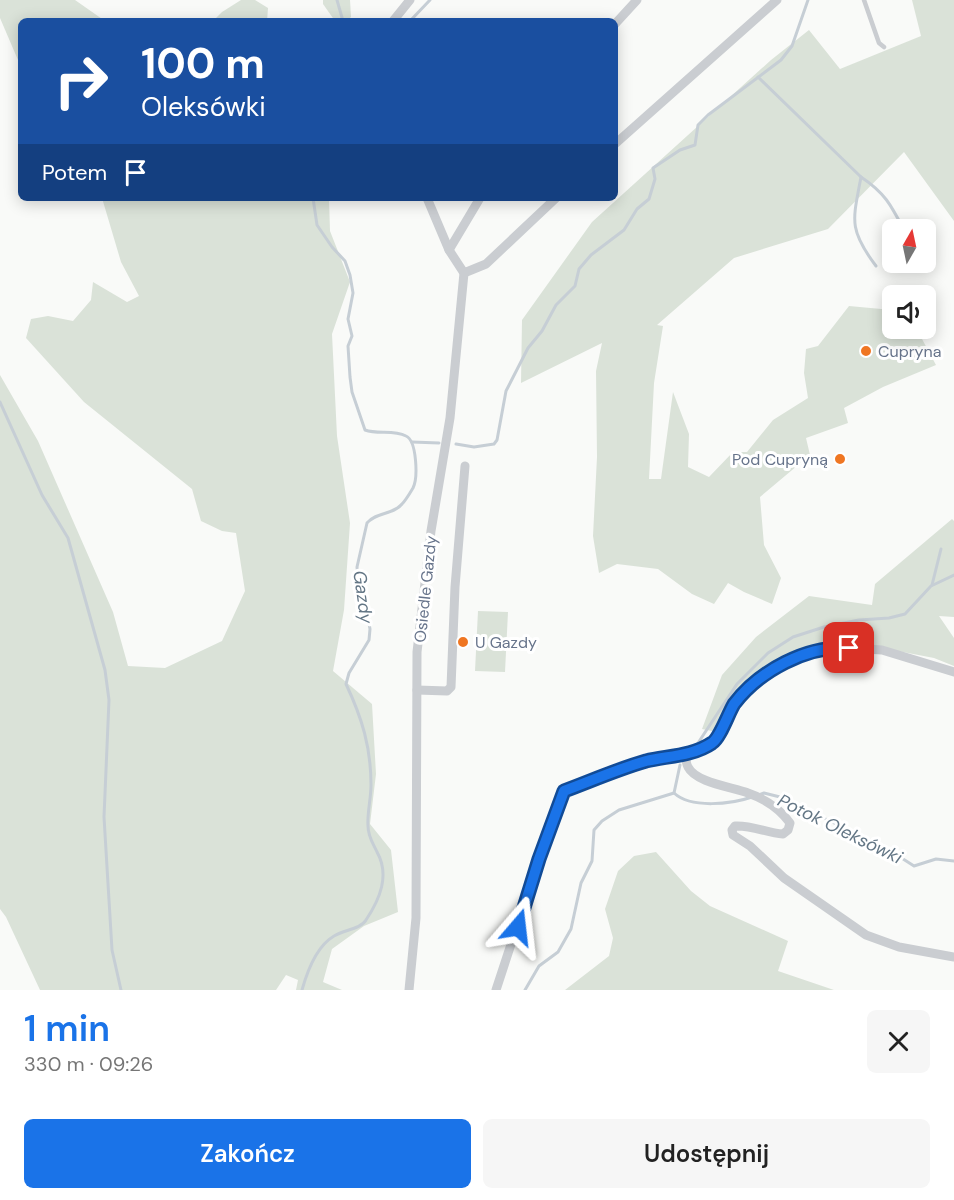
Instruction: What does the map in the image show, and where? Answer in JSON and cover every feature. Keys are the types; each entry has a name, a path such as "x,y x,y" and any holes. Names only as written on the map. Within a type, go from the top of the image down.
{"street":[{"path":"395,18 410,0"},
{"path":"618,21 637,0"},
{"path":"618,141 777,0"},
{"path":"428,201 449,250 464,273 486,264 553,201"},
{"path":"449,250 478,201"},
{"name":"Osiedle Gazdy","path":"409,990 416,918 417,652 431,531 450,418 464,273"},
{"path":"417,690 447,691 451,687 455,587 465,466"},
{"path":"496,990 564,791 645,762 695,752 714,742 735,704 762,676 794,659 832,647 882,650 954,672"},
{"path":"685,753 688,768 699,778 754,795 784,815 790,823 788,830 783,834 769,833 744,825 735,826 732,830 733,835 750,846 784,878 866,935 899,947 954,957"}],"lane":[{"path":"864,0 879,43 884,47"}],"shaded area":[{"path":"0,0 75,0 101,18 18,18 18,60 0,18"},
{"path":"241,0 255,0 268,8 267,18 216,18"},
{"path":"323,0 350,0 351,17 333,18 323,4"},
{"path":"912,0 954,0 954,221 904,152 828,229 734,258 657,325 663,326 654,383 649,479 661,479 673,392 689,434 688,467 709,477 733,452 747,452 773,420 808,398 804,373 806,349 818,346 849,306 882,309 882,339 922,339 936,365 883,387 844,408 848,423 806,438 810,455 760,497 764,545 781,578 772,604 728,583 714,604 692,594 658,569 617,564 599,573 593,536 597,457 596,371 602,343 521,383 522,320 592,222 618,201 618,198 771,60 809,30 840,69 921,36"},
{"path":"103,201 329,201 330,231 350,282 332,334 337,436 350,523 344,610 333,671 372,704 376,774 370,824 391,850 398,912 364,926 332,949 323,982 342,990 296,990 298,980 286,975 276,990 40,990 6,917 0,909 0,375 38,441 113,612 128,666 165,668 222,641 245,591 236,533 222,531 201,521 192,489 84,402 26,338 31,319 48,316 73,321 91,300 93,282 127,302 139,296 121,262"},
{"path":"952,519 954,521 954,617 939,616 954,638 954,666 934,658 851,642 777,662 717,732 702,729 722,675 756,637 809,596 872,605 875,584"},
{"path":"478,611 508,612 505,672 475,671"},
{"path":"656,852 691,891 710,906 788,941 778,971 834,990 565,990 609,956 613,938 605,909 618,871 634,856"}],"waterway":[{"path":"337,0 342,18"},
{"name":"Gazdy","path":"413,18 430,0"},
{"path":"456,444 474,447 494,444 497,440 506,391 528,348 542,331 556,305 575,286 579,269 591,255 624,230 637,209 649,199 655,179 653,168 680,150 695,145 698,125 708,115 781,60 792,46 808,0"},
{"path":"758,77 861,177 882,194 898,219"},
{"path":"861,177 855,224 861,243 876,266"},
{"name":"Gazdy","path":"302,990 310,968 323,946 334,936 364,923 382,887 383,869 368,830 371,771 367,745 357,709 346,684 349,673 369,640 370,629 365,603 359,590 357,567 367,523 375,517 398,508 413,488 416,468 412,445 406,436 365,430 352,392 350,377 348,346 352,336 348,319 353,293 350,275 345,261 317,225 313,201"},
{"path":"0,402 42,495 68,538 105,670 109,700 104,817 112,950 121,990"},
{"path":"412,442 439,443"},
{"path":"932,585 941,549"},
{"path":"698,743 737,684 768,653 793,637 824,627 905,614 931,586 954,575"},
{"path":"674,793 680,765"},
{"name":"Potok Oleksówki","path":"525,990 539,966 558,952 571,929 581,883 592,861 594,830 602,821 619,810 674,793 691,801 712,804 734,802 752,797"},
{"name":"Potok Oleksówki","path":"759,795 764,793 780,797 886,848 914,866 936,859 954,861"}],"place":[{"name":"Cupryna","path":"866,351"},
{"name":"Pod Cupryną","path":"840,459"},
{"name":"U Gazdy","path":"463,642"}],"route":[{"path":"518,927 539,859 564,791 645,762 695,752 714,742 735,704 762,676 794,659 832,647 849,648"}]}
